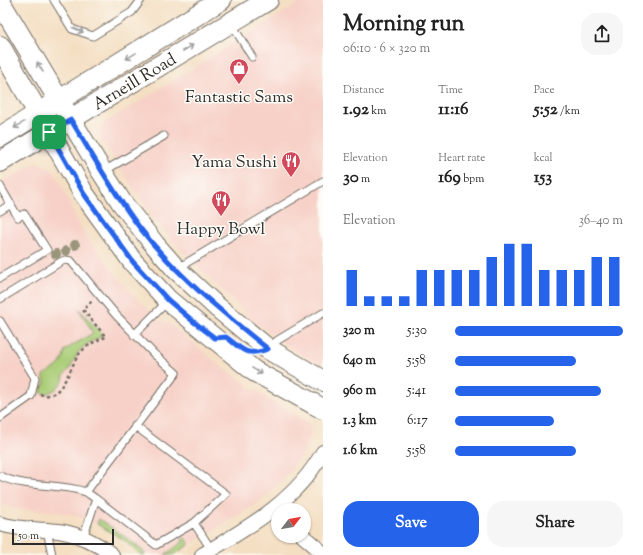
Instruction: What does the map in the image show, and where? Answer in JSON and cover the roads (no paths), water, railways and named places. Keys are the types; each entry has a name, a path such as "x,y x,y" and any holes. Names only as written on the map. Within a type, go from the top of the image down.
{"main road":[{"name":"Arneill Road","path":"0,162 268,0"},
{"path":"0,2 102,172 140,228 176,269 217,307 268,349 323,381"},
{"name":"Arneill Road","path":"0,137 214,2"},
{"path":"0,46 84,194 133,262 168,300 254,371 323,409"},
{"path":"215,338 226,337 248,352 256,353 268,349"}],"street":[{"path":"283,503 316,464 323,452"},
{"path":"206,552 271,514"},
{"path":"0,524 18,529 60,531 83,538 101,547 112,555"},
{"path":"311,543 323,553"}],"lane":[{"path":"54,0 72,29 94,36 132,12 141,0"},
{"path":"231,22 252,57"},
{"path":"102,172 164,136"},
{"path":"176,269 323,181"},
{"path":"0,186 18,217 24,214 47,250 0,278"},
{"path":"0,211 11,204"},
{"path":"0,299 62,261 68,260 73,263 98,295 134,334 176,373 86,492"},
{"path":"134,334 168,300"},
{"path":"268,349 278,340 323,313"},
{"path":"0,321 35,378 31,396 0,418"},
{"path":"0,476 18,483 67,488 86,492 156,544 194,523 226,494 135,426"},
{"path":"83,538 96,499"},
{"path":"194,523 206,552"},
{"path":"47,530 52,555"}],"place":[{"name":"Fantastic Sams","path":"239,85"},
{"name":"Yama Sushi","path":"291,178"},
{"name":"Happy Bowl","path":"221,217"}]}
